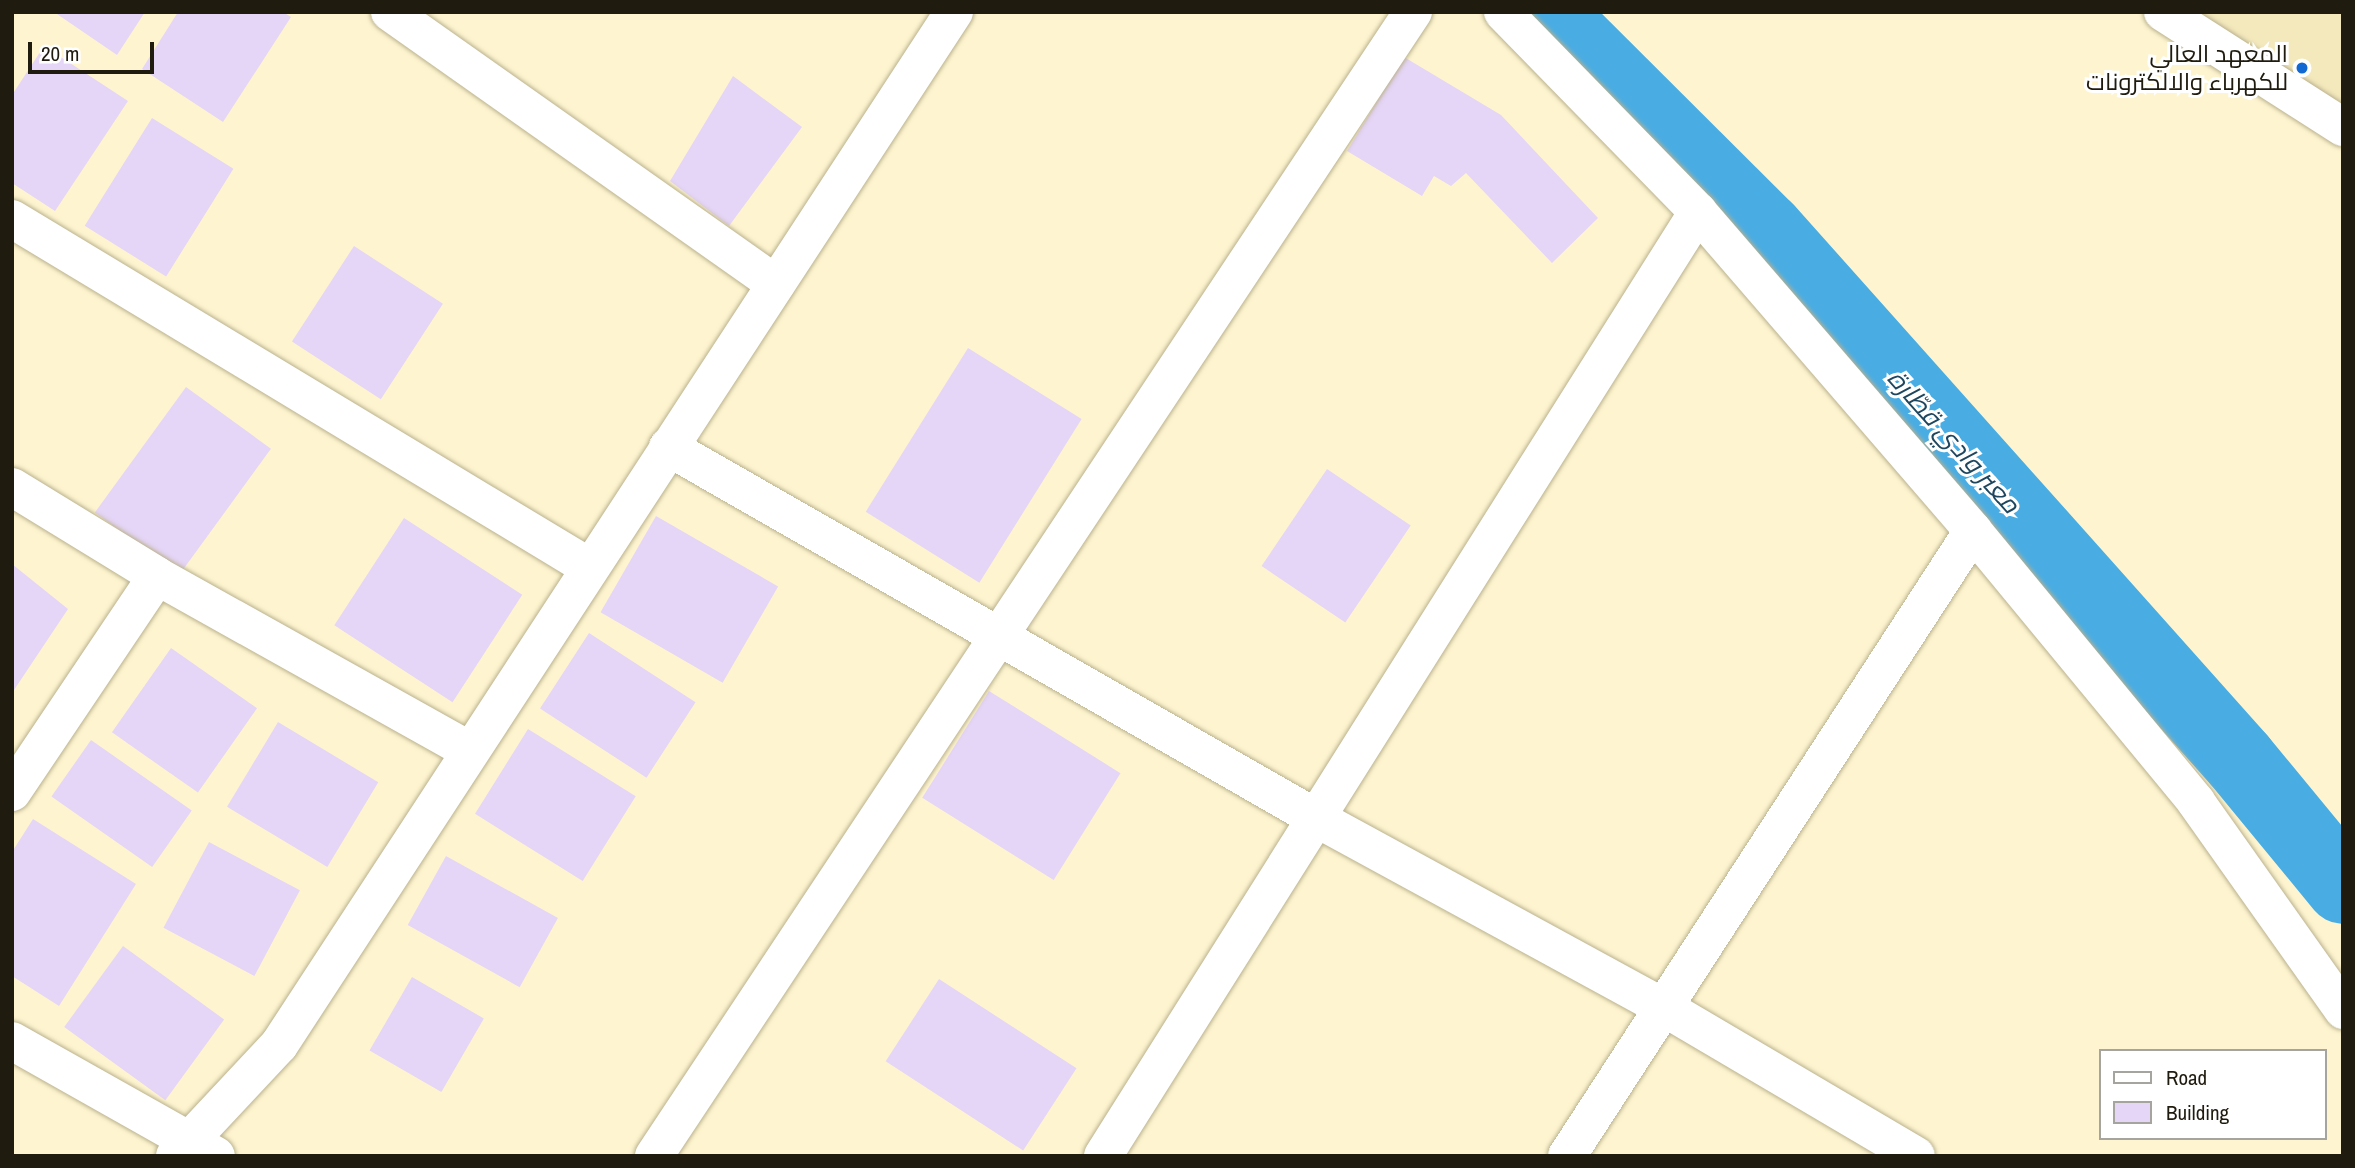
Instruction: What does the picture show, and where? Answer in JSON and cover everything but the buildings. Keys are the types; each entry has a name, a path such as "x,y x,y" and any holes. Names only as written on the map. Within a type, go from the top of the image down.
{"street":[{"path":"390,12 776,284"},
{"path":"12,1041 190,1152 279,1045 954,12"},
{"path":"654,1156 1413,12"},
{"path":"1503,12 1698,212 1973,531 2196,802 2343,1010"},
{"path":"2162,12 2343,127"},
{"path":"1103,1156 1698,212"},
{"path":"12,219 589,567"},
{"path":"668,447 1316,818 1665,1008 1916,1156"},
{"path":"12,487 157,576 470,751"},
{"path":"1567,1156 1973,531"},
{"path":"12,792 157,576"}],"shaded area":[{"name":"المعهد العالي للكهرباء والالكترونات","path":"2179,12 2343,12 2343,123"}],"waterway":[{"name":"معبر وادي قطّارة","path":"1547,12 1766,230 2239,760 2343,886"}],"place":[{"name":"المعهد العالي للكهرباء والالكترونات","path":"2302,68"}]}
